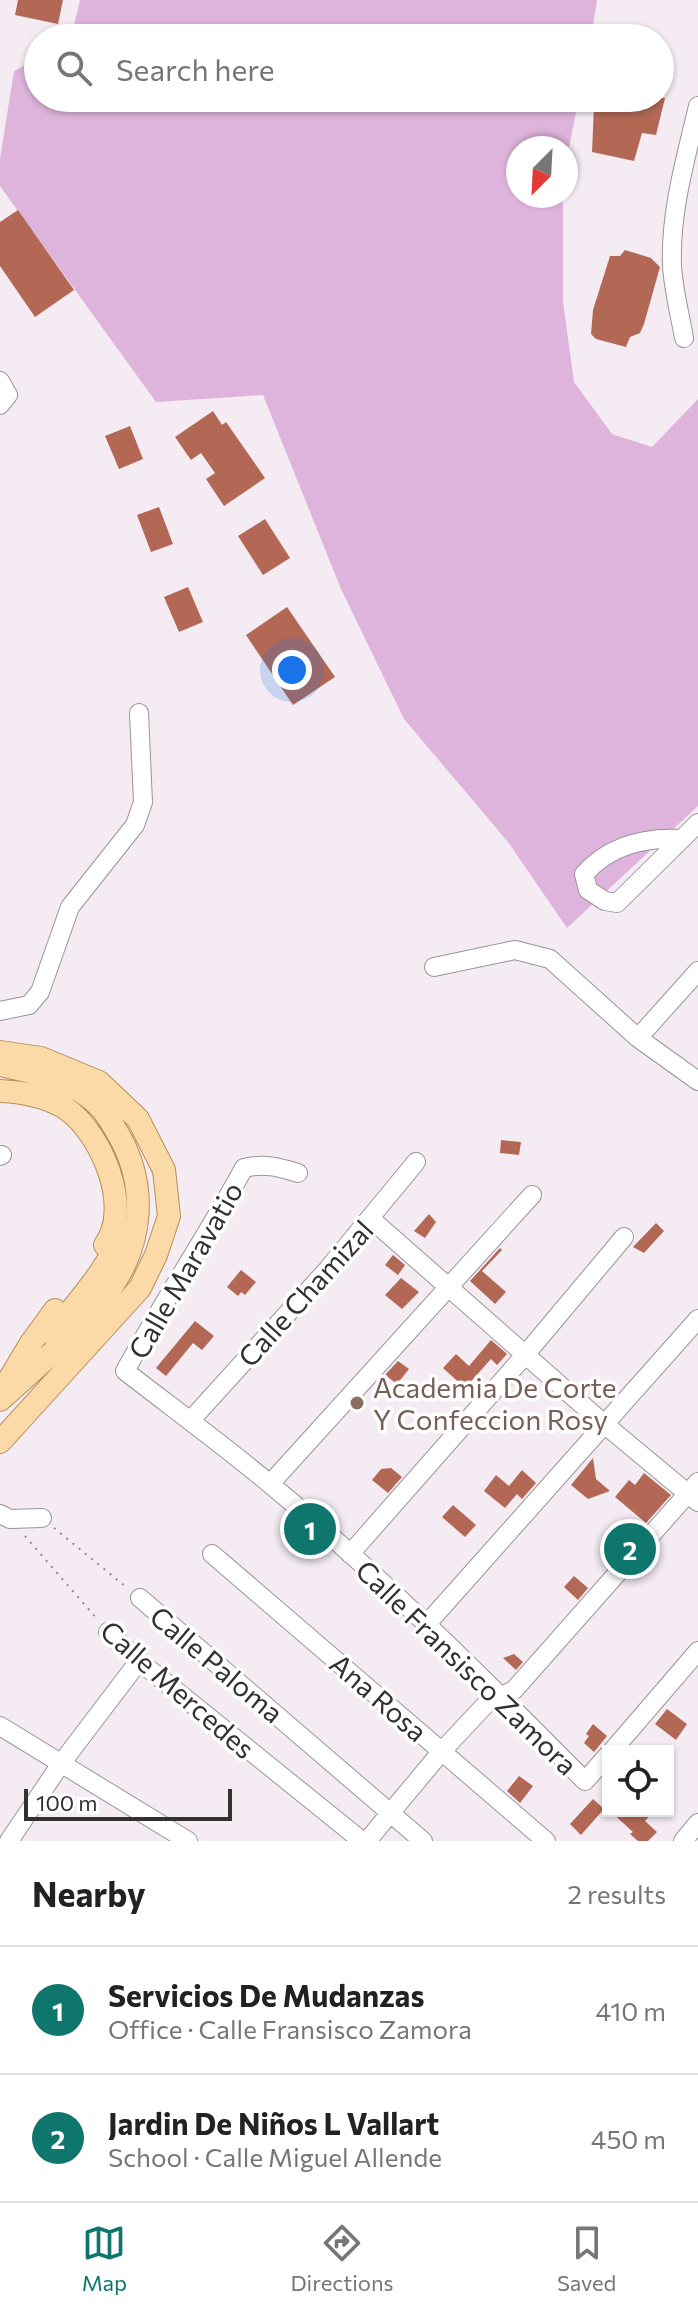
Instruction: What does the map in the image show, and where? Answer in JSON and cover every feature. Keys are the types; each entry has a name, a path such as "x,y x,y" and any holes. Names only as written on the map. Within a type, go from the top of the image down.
{"main road":[{"path":"0,1052 41,1058 99,1082 138,1119 164,1170 169,1216 156,1255 140,1288 0,1442"},
{"path":"0,1065 63,1082 101,1107 130,1154 140,1194 137,1226 123,1266 109,1291 40,1365 0,1398"},
{"path":"0,1077 36,1084 64,1095 87,1112 108,1139 121,1165 126,1189 126,1218 117,1246 100,1271 0,1398"},
{"path":"0,1091 27,1092 65,1109 89,1131 103,1154 113,1181 115,1209 110,1238 49,1317 0,1398"}],"street":[{"path":"684,338 672,267 673,229 679,184 698,106"},
{"path":"0,381 8,395 0,405"},
{"path":"0,1011 29,1005 40,992 70,907 135,825 143,802 139,713"},
{"path":"682,839 655,837 628,844 598,859 584,874 588,890 605,901 617,903 682,839 698,823"},
{"path":"434,967 515,950 550,959 638,1038 698,1081"},
{"path":"638,1038 698,971"},
{"name":"Calle Chamizal","path":"190,1421 371,1219 416,1162"},
{"name":"Calle Maravatio","path":"125,1371 244,1168 275,1165 298,1173"},
{"path":"270,1484 532,1195"},
{"path":"365,1841 487,1703 503,1698 514,1690 694,1492 603,1423 371,1219"},
{"path":"350,1554 624,1237"},
{"path":"426,1625 698,1319"},
{"name":"Calle Fransisco Zamora","path":"125,1371 270,1484 350,1554 503,1698 585,1781 602,1762"},
{"path":"5,1516 42,1518"},
{"name":"Ana Rosa","path":"212,1554 546,1841"},
{"name":"Calle Paloma","path":"140,1598 423,1841"},
{"name":"Calle Mercedes","path":"108,1632 139,1661 365,1841"},
{"path":"617,1745 698,1651"},
{"path":"9,1841 60,1765 139,1661"},
{"path":"0,1726 188,1841"},
{"path":"683,1841 698,1823"}],"path":[{"name":"Calle Mercedes","path":"5,1516 108,1632"},
{"name":"Calle Paloma","path":"42,1518 140,1598"}],"shaded area":[{"path":"80,0 597,0 593,24 74,24"},
{"path":"24,66 24,112 576,112 571,136 506,136 506,208 563,208 563,302 574,382 612,434 652,447 698,399 698,806 567,928 508,842 404,719 341,589 263,395 156,402 0,186 0,159 14,71"}],"building":[{"path":"18,0 63,0 58,24 15,15"},
{"path":"594,112 662,112 656,135 642,133 634,161 592,152"},
{"path":"18,210 74,290 35,317 0,266 0,222"},
{"path":"625,250 651,258 660,267 644,324 640,333 630,337 626,347 596,339 591,334 593,310 610,256 620,256"},
{"path":"213,411 222,425 226,422 265,478 224,506 206,479 215,473 201,453 191,460 175,437"},
{"path":"130,426 143,459 119,469 105,436"},
{"path":"159,507 173,544 151,552 137,515"},
{"path":"265,519 290,558 263,575 238,536"},
{"path":"188,587 203,622 179,632 164,597"},
{"path":"287,607 335,677 293,705 246,635"},
{"path":"501,1140 521,1142 519,1155 500,1153"},
{"path":"429,1214 436,1222 425,1238 414,1231"},
{"path":"656,1223 664,1231 644,1253 633,1247"},
{"path":"500,1248 502,1250 482,1271 506,1292 495,1304 470,1281"},
{"path":"393,1255 405,1265 398,1275 385,1265"},
{"path":"241,1270 256,1282 245,1295 241,1292 238,1296 227,1287"},
{"path":"401,1278 419,1292 402,1309 385,1295"},
{"path":"195,1321 214,1336 202,1350 193,1343 166,1376 156,1368"},
{"path":"491,1340 507,1354 497,1365 491,1359 465,1388 443,1368 456,1354 469,1366"},
{"path":"398,1361 409,1369 397,1384 385,1375"},
{"path":"593,1458 596,1479 610,1491 588,1499 571,1485"},
{"path":"391,1468 402,1477 388,1493 372,1480 381,1469"},
{"path":"522,1470 536,1483 522,1499 517,1494 505,1508 484,1491 496,1475 509,1486"},
{"path":"644,1473 671,1495 646,1523 615,1497 629,1480 635,1485"},
{"path":"453,1505 476,1525 465,1537 442,1517"},
{"path":"574,1576 588,1588 578,1600 564,1587"},
{"path":"514,1654 523,1662 516,1670 503,1658"},
{"path":"667,1709 687,1724 676,1740 655,1724"},
{"path":"593,1724 607,1736 594,1752 584,1743"},
{"path":"519,1776 533,1786 520,1803 507,1791"},
{"path":"593,1799 602,1807 602,1811 581,1835 570,1824"},
{"path":"617,1817 649,1817 645,1821 657,1832 648,1841 638,1841 630,1834 633,1832"}],"place":[{"name":"Academia De Corte Y Confeccion Rosy","path":"357,1403"},
{"name":"Servicios De Mudanzas","path":"310,1529"},
{"name":"Jardin De Niños L Vallart","path":"630,1549"}]}
